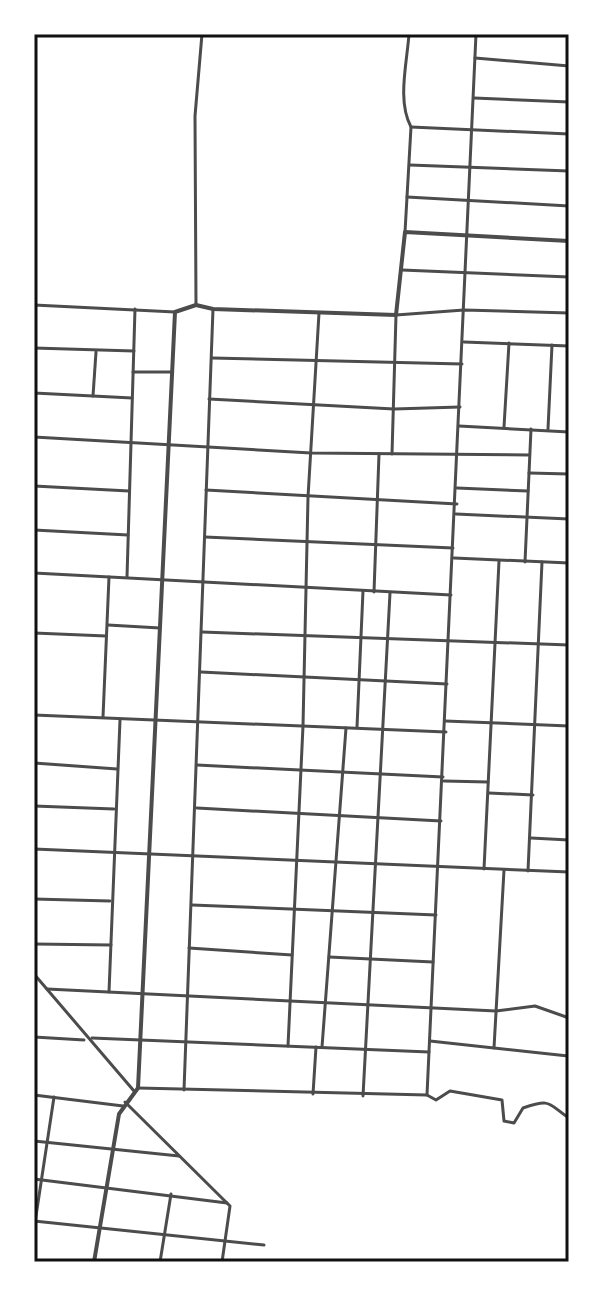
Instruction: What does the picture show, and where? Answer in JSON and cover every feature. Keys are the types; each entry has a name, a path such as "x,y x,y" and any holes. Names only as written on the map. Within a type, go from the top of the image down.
{"street":[{"path":"196,305 195,116 202,34"},
{"path":"392,454 396,315 410,165 411,127 403,109 409,34"},
{"path":"427,1095 457,504 476,34"},
{"path":"475,58 569,66"},
{"path":"474,98 569,102"},
{"path":"411,127 569,134"},
{"path":"410,165 569,171"},
{"path":"407,197 569,206"},
{"path":"405,232 569,241"},
{"path":"402,270 569,277"},
{"path":"34,305 175,312 196,305 213,309 396,315 464,310 569,313"},
{"path":"127,577 135,309"},
{"path":"184,1090 213,309"},
{"path":"94,1262 110,1150 124,1104 136,1089 141,1039 175,312"},
{"path":"288,1046 303,726 308,497 319,313"},
{"path":"464,342 569,346"},
{"path":"504,428 509,343"},
{"path":"548,431 552,345"},
{"path":"34,348 134,351"},
{"path":"93,396 96,350"},
{"path":"212,358 396,365 462,364"},
{"path":"133,372 172,372"},
{"path":"34,393 132,398"},
{"path":"209,399 394,409 460,407"},
{"path":"459,426 569,432"},
{"path":"525,562 531,429"},
{"path":"34,437 311,453 529,455"},
{"path":"374,592 379,454"},
{"path":"529,473 569,474"},
{"path":"34,486 129,491"},
{"path":"457,488 528,491"},
{"path":"206,490 457,504"},
{"path":"456,514 569,519"},
{"path":"34,530 128,535"},
{"path":"205,537 454,548"},
{"path":"454,558 569,563"},
{"path":"484,869 499,561"},
{"path":"528,871 542,562"},
{"path":"34,573 451,595"},
{"path":"103,717 109,577"},
{"path":"357,728 363,591"},
{"path":"363,1096 390,593"},
{"path":"107,625 160,628"},
{"path":"202,632 569,645"},
{"path":"34,633 106,636"},
{"path":"201,672 447,684"},
{"path":"34,715 446,732"},
{"path":"109,992 112,852 121,718"},
{"path":"445,721 569,726"},
{"path":"322,1047 346,728"},
{"path":"34,763 117,769"},
{"path":"197,765 488,782"},
{"path":"487,793 533,795"},
{"path":"34,806 114,809"},
{"path":"195,808 441,821"},
{"path":"531,838 569,840"},
{"path":"34,849 569,872"},
{"path":"494,1048 504,870"},
{"path":"34,899 111,901"},
{"path":"191,905 436,915"},
{"path":"34,944 111,945"},
{"path":"189,948 292,955"},
{"path":"329,957 434,962"},
{"path":"34,974 136,1089 427,1095 436,1100 450,1091 500,1099 504,1103 504,1121 514,1123 523,1108 546,1102 556,1105 569,1118"},
{"path":"47,989 496,1011 535,1006 569,1018"},
{"path":"34,1037 84,1040"},
{"path":"92,1038 429,1052"},
{"path":"569,1040 569,1074"},
{"path":"430,1041 568,1056"},
{"path":"313,1094 316,1047"},
{"path":"34,1095 124,1104 231,1209 222,1262"},
{"path":"34,1229 54,1097"},
{"path":"34,1141 179,1156"},
{"path":"34,1179 227,1203"},
{"path":"160,1262 171,1194"},
{"path":"35,1221 264,1245"}]}
